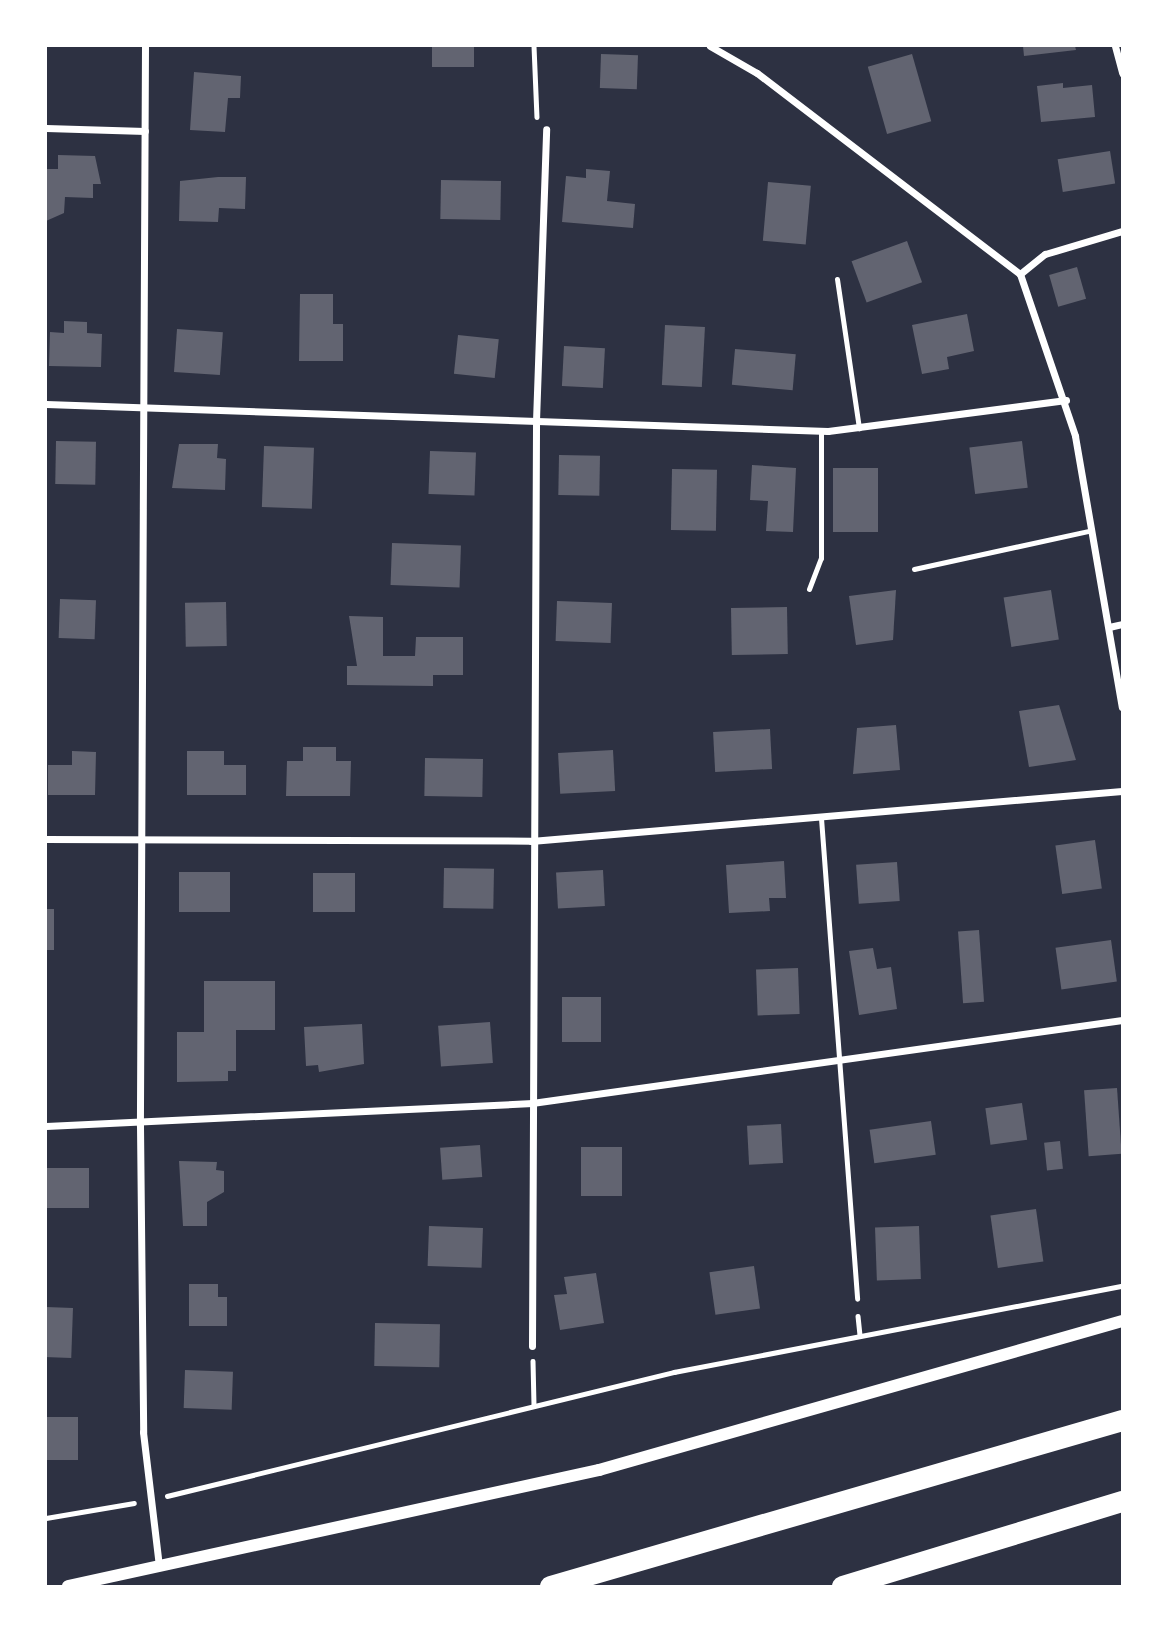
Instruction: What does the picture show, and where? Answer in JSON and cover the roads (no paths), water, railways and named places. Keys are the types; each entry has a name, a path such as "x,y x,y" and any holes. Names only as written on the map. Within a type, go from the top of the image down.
{"highway":[{"path":"550,1587 1122,1420"},
{"path":"842,1587 1122,1501"}],"street":[{"path":"145,46 140,1126 147,1501 159,1567"},
{"path":"710,46 757,73 1020,274 1066,400 1122,707"},
{"path":"1115,46 1122,73"},
{"path":"46,128 145,131"},
{"path":"532,1346 531,841 536,421 546,129"},
{"path":"1020,274 1045,254 1122,231"},
{"path":"46,404 144,404 821,431 860,430 1066,400"},
{"path":"1109,627 1122,624"},
{"path":"46,839 143,842 531,841 1122,791"},
{"path":"46,1126 140,1126 532,1102 1122,1020"},
{"path":"68,1587 599,1470 1122,1321"}],"lane":[{"path":"837,279 860,430"},
{"path":"810,589 821,558 821,431"},
{"path":"914,569 1089,531"},
{"path":"821,818 857,1299"}]}
